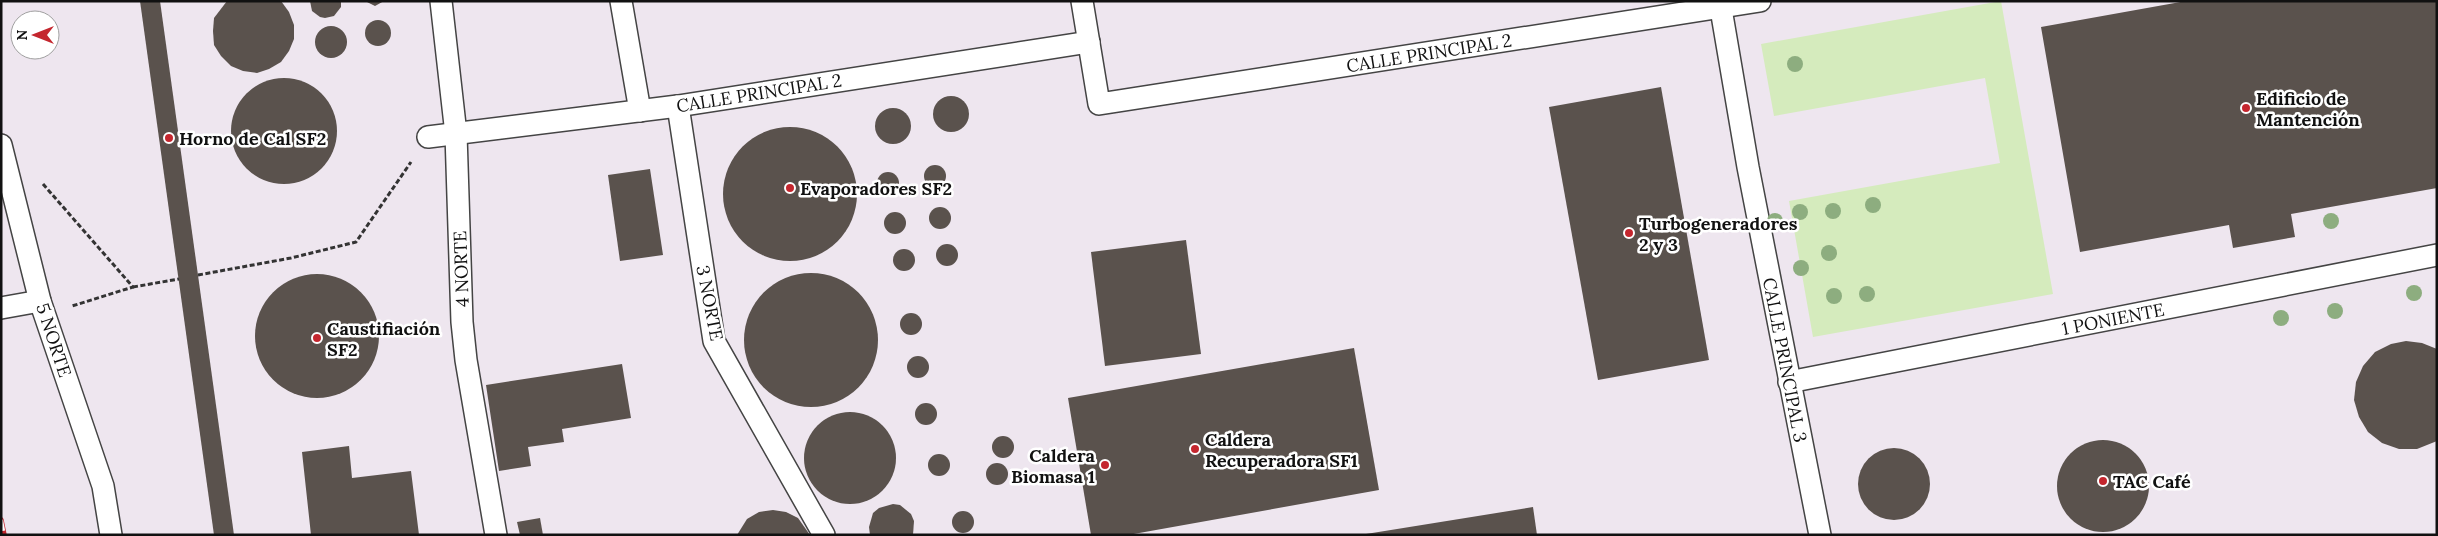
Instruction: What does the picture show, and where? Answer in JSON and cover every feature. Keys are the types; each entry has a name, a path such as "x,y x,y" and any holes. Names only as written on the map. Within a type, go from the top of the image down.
{"lane":[{"name":"4 NORTE","path":"442,1 456,134 465,350 496,535"},
{"path":"621,1 640,111"},
{"path":"1082,1 1089,42"},
{"name":"CALLE PRINCIPAL 2","path":"428,137 678,106 1089,42 1099,104 1721,9 1760,1"},
{"name":"CALLE PRINCIPAL 3","path":"1721,9 1748,167 1820,535"},
{"name":"3 NORTE","path":"678,106 714,341 824,535"},
{"name":"5 NORTE","path":"1,144 42,307 102,486 111,535"},
{"name":"1 PONIENTE","path":"1789,382 2437,255"},
{"path":"1,308 42,307"}],"path":[{"path":"198,275 291,258 356,242 428,137"},
{"path":"39,179 134,287"},
{"path":"42,307 179,279"}],"shaded area":[{"path":"1,1 2437,1 2437,535 1,535"}],"green space":[{"path":"2001,1 2053,294 1813,337 1789,201 2000,163 1985,78 1774,116 1761,44"}],"building":[{"name":"Horno de Cal SF2","path":"140,1 160,1 234,535 214,535"},
{"path":"227,1 281,1 289,12 294,25 294,39 289,51 281,62 257,73 243,71 231,66 221,56 214,45 214,18"},
{"path":"310,1 341,1 341,7 334,16 325,18 312,11"},
{"path":"365,1 384,1 375,6"},
{"name":"Edificio de Mantención","path":"2186,1 2437,1 2437,188 2291,214 2295,237 2233,248 2229,225 2080,252 2041,27"},
{"path":"378,20 387,24 391,33 387,42 378,46 369,42 365,33 369,24"},
{"path":"331,26 337,27 342,31 346,36 346,48 342,53 337,57 331,58 325,57 320,53 316,48 315,42 316,36 320,31 325,27"},
{"path":"284,78 304,82 322,93 333,111 337,131 333,151 322,169 304,180 284,184 264,180 246,169 235,151 231,131 235,111 246,93 264,82"},
{"name":"Turbogeneradores 2 y 3","path":"1661,87 1709,360 1598,380 1549,107"},
{"name":"Evaporadores SF2","path":"951,96 958,97 964,101 968,107 968,121 964,127 958,131 951,132 944,131 938,127 934,121 933,114 934,107 938,101 944,97"},
{"name":"Evaporadores SF2","path":"893,108 900,109 906,113 910,119 910,133 906,139 900,143 893,144 886,143 880,139 876,133 875,126 876,119 880,113 886,109"},
{"name":"Evaporadores SF2","path":"790,127 816,132 827,138 837,147 846,157 852,168 857,194 852,220 846,231 837,241 827,250 816,256 790,261 764,256 753,250 743,241 734,231 728,220 723,194 728,168 734,157 743,147 753,138 764,132"},
{"name":"Evaporadores SF2","path":"935,165 943,168 946,176 943,184 935,187 927,184 924,176 927,168"},
{"path":"650,169 663,255 620,261 608,175"},
{"name":"Evaporadores SF2","path":"888,172 896,175 899,183 896,191 888,194 880,191 877,183 880,175"},
{"name":"Evaporadores SF2","path":"940,207 948,210 951,218 948,226 940,229 932,226 929,218 932,210"},
{"name":"Evaporadores SF2","path":"895,212 903,215 906,223 903,231 895,234 887,231 884,223 887,215"},
{"path":"1186,240 1201,354 1105,366 1091,252"},
{"name":"Evaporadores SF2","path":"947,244 955,247 958,255 955,263 947,266 939,263 936,255 939,247"},
{"name":"Evaporadores SF2","path":"904,249 912,252 915,260 912,268 904,271 896,268 893,260 896,252"},
{"path":"811,273 837,278 848,284 858,293 867,303 873,314 878,340 873,366 867,377 858,387 848,396 837,402 811,407 785,402 774,396 764,387 755,377 749,366 744,340 749,314 755,303 764,293 774,284 785,278"},
{"name":"Caustifiación SF2","path":"317,274 341,279 361,292 374,312 379,336 374,360 361,380 341,393 317,398 293,393 273,380 260,360 255,336 260,312 273,292 293,279"},
{"path":"911,313 919,316 922,324 919,332 911,335 903,332 900,324 903,316"},
{"path":"2406,341 2422,343 2437,349 2437,441 2417,449 2399,449 2382,443 2368,432 2359,417 2354,400 2356,382 2363,366 2375,352 2391,344"},
{"path":"1354,348 1379,490 1128,535 1091,535 1068,398"},
{"path":"918,356 926,359 929,367 926,375 918,378 910,375 907,367 910,359"},
{"path":"622,364 631,418 562,429 564,442 528,447 531,466 499,471 486,385"},
{"path":"926,403 934,406 937,414 934,422 926,425 918,422 915,414 918,406"},
{"path":"850,412 868,416 882,426 892,440 896,458 892,476 882,490 868,500 850,504 832,500 818,490 808,476 804,458 808,440 818,426 832,416"},
{"path":"1003,436 1011,439 1014,447 1011,455 1003,458 995,455 992,447 995,439"},
{"name":"TAC Café","path":"2103,440 2120,444 2135,454 2145,469 2149,486 2145,503 2135,518 2120,528 2103,532 2086,528 2071,518 2061,503 2057,486 2061,469 2071,454 2086,444"},
{"path":"349,446 352,478 411,471 419,535 311,535 302,452"},
{"path":"1894,448 1914,454 1924,464 1930,484 1924,504 1914,514 1894,520 1874,514 1864,504 1858,484 1864,464 1874,454"},
{"path":"939,454 947,457 950,465 947,473 939,476 931,473 928,465 931,457"},
{"path":"997,463 1005,466 1008,474 1005,482 997,485 989,482 986,474 989,466"},
{"path":"893,504 900,505 911,514 914,521 913,535 870,535 869,527 873,513 879,508"},
{"path":"1533,507 1537,535 1366,535 1366,534"},
{"path":"773,510 786,512 798,518 810,535 737,535 747,519 759,512"},
{"path":"963,511 971,514 974,522 971,530 963,533 955,530 952,522 955,514"},
{"path":"540,518 543,535 520,535 517,522"}],"railway":[{"path":"1,520 4,535"}],"place":[{"name":"Edificio de Mantención","path":"2246,108"},
{"name":"Horno de Cal SF2","path":"169,138"},
{"name":"Evaporadores SF2","path":"790,188"},
{"name":"Turbogeneradores 2 y 3","path":"1629,233"},
{"name":"Caustifiación SF2","path":"317,338"},
{"name":"Caldera Recuperadora SF1","path":"1195,449"},
{"name":"Caldera Biomasa 1","path":"1105,465"},
{"name":"TAC Café","path":"2103,481"}]}
